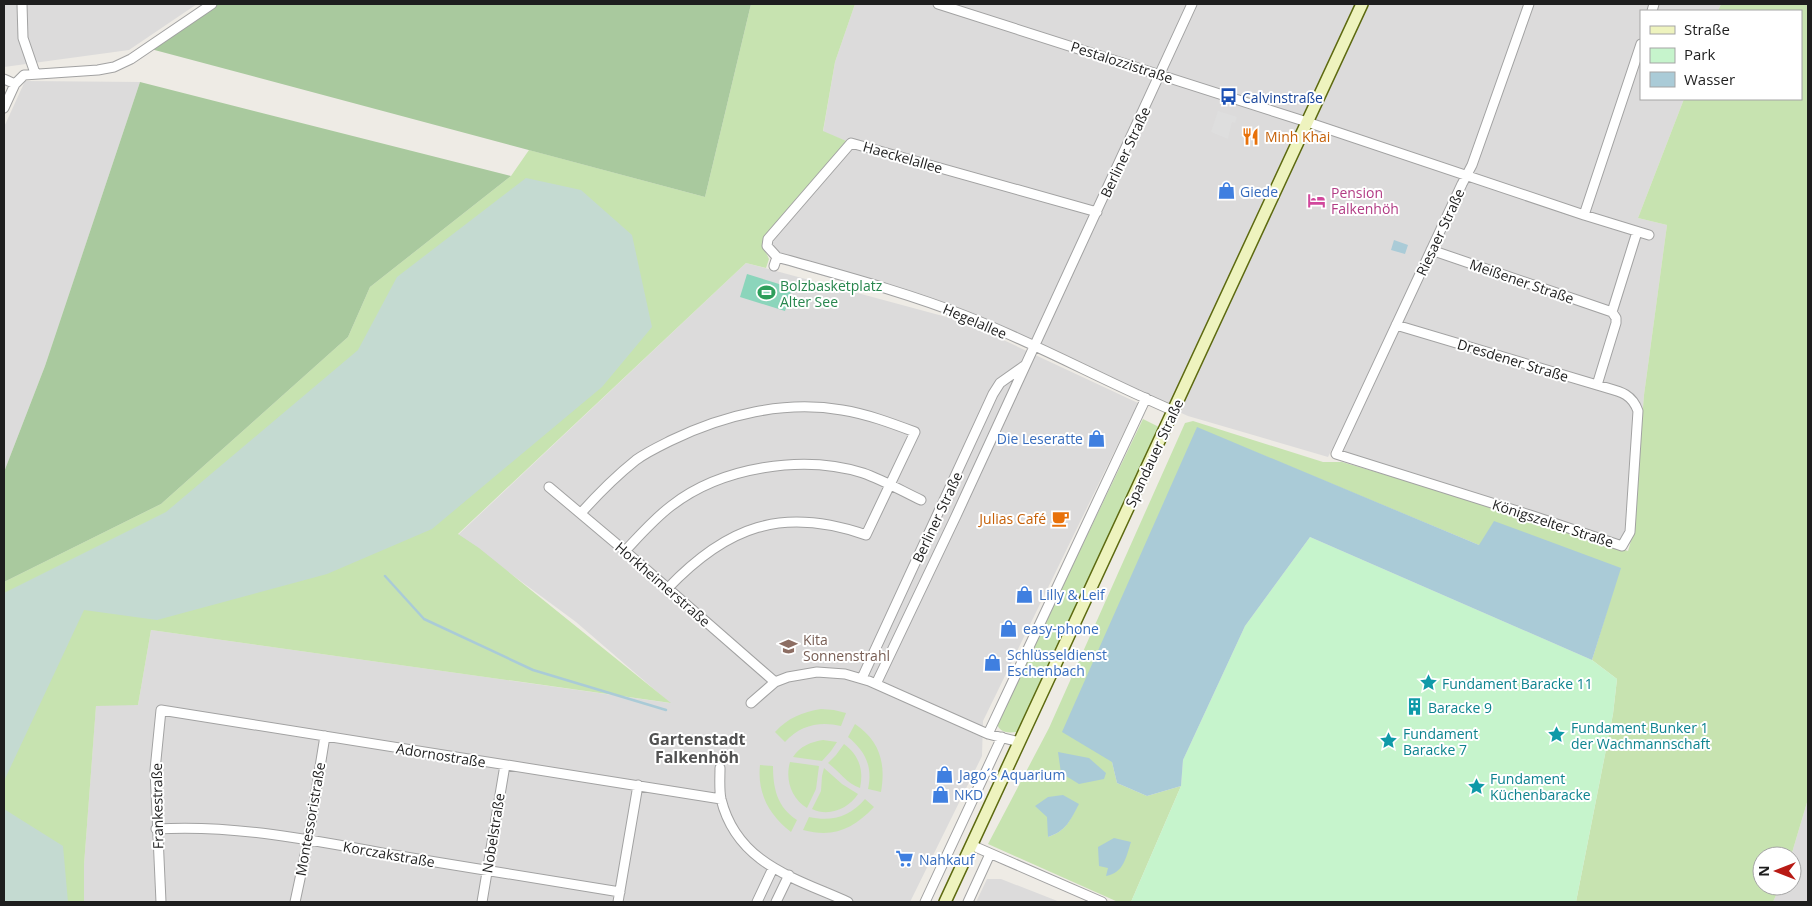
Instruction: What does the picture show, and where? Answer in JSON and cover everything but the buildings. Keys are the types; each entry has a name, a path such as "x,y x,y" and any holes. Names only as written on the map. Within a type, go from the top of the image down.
{"main road":[{"name":"Spandauer Straße","path":"945,902 1362,4"}],"street":[{"path":"22,4 23,38 34,73"},
{"path":"4,108 15,84 24,75 98,70 114,67 131,59 212,4"},
{"name":"Pestalozzistraße","path":"938,4 1161,74 1584,215 1649,234"},
{"path":"1161,74 1192,4"},
{"name":"Riesaer Straße","path":"1336,454 1472,165 1529,4"},
{"path":"1584,215 1640,47"},
{"name":"Berliner Straße","path":"876,684 1161,74"},
{"path":"4,79 15,84"},
{"name":"Haeckelallee","path":"777,257 767,246 768,239 851,143 1097,212"},
{"path":"1598,385 1616,323 1616,318 1612,312 1637,232"},
{"name":"Meißener Straße","path":"1431,250 1612,312"},
{"path":"774,266 777,257"},
{"name":"Hegelallee","path":"777,257 939,305 1034,346 1174,411"},
{"name":"Dresdener Straße","path":"1396,325 1630,396"},
{"name":"Berliner Straße","path":"862,678 993,394 1000,383 1024,365"},
{"name":"Königszelter Straße","path":"1336,454 1622,546 1630,532 1638,411 1635,402 1630,396"},
{"path":"988,734 1146,398"},
{"path":"581,513 603,490 637,460 656,448 701,426 742,414 769,410 819,408 841,410 868,416 915,432 866,535 844,527 816,523 797,522 763,526 729,538 707,552 688,567 667,589"},
{"path":"625,551 650,524 672,505 693,492 736,474 781,466 816,465 862,473 922,500"},
{"name":"Horkheimerstraße","path":"549,487 775,682"},
{"path":"751,703 775,682 788,677 817,672 845,674 862,678 988,734 1002,736 1019,742"},
{"name":"Adornostraße","path":"161,710 721,799"},
{"name":"Frankestraße","path":"161,710 155,770 156,829 161,902"},
{"name":"Montessoristraße","path":"295,902 308,840 325,736"},
{"path":"926,902 1002,736"},
{"name":"Nobelstraße","path":"482,902 505,765"},
{"path":"720,768 721,799 730,821 738,835 760,860 773,868 848,902"},
{"path":"618,902 638,786"},
{"name":"Korczakstraße","path":"156,829 209,828 308,840 620,892"},
{"path":"971,845 1102,902"},
{"path":"968,902 990,854"},
{"path":"757,902 773,868"},
{"path":"776,902 789,875"}],"shaded area":[{"path":"4,4 197,4 129,50 4,67"},
{"path":"855,4 1721,4 1718,10 1640,10 1640,100 1684,100 1638,218 1667,225 1644,395 1633,534 1630,544 1332,449 1328,457 1188,416 968,317 774,262 761,244 851,143 823,132 835,62"},
{"path":"25,81 140,82 45,366 4,472 4,127"},
{"path":"1218,111 1237,117 1235,123 1232,122 1228,139 1211,132"},
{"name":"Gartenstadt Falkenhöh","path":"746,263 965,322 1138,403 983,721 982,756 910,902 84,902 84,865 96,705 138,705 151,630 670,703 576,622 458,535"},
{"path":"1808,799 1808,902 1773,902 1776,896 1802,896 1802,846 1794,846"},
{"path":"987,879 1001,879 1060,902 976,902"}],"green space":[{"path":"212,4 751,4 705,197 147,48"},
{"path":"751,4 855,4 835,62 823,131 851,143 762,244 769,259 766,268 746,263 458,534 479,548 671,703 151,630 138,705 96,706 84,865 84,902 4,902 4,582 161,504 348,337 370,287 511,176 529,150 705,197"},
{"path":"1721,4 1808,4 1808,799 1794,846 1752,846 1752,896 1776,896 1773,902 1576,902 1613,714 1617,679 1592,660 1620,568 1479,545 1197,428 1112,762 1117,783 1147,796 1181,786 1131,902 1118,902 988,844 1049,728 1185,423 1193,421 1323,462 1342,462 1533,518 1628,551 1633,534 1644,395 1667,225 1638,218 1684,100 1802,100 1802,10 1718,10","holes":["1078,804 1070,820 1063,828 1048,837 1048,817"]},
{"path":"140,82 511,176 370,287 348,337 161,504 4,582 4,472 45,366"},
{"path":"526,178 581,190 632,235 652,327 602,387 432,529 327,574 157,620 84,610 4,781 4,593 166,512 358,350 397,277"},
{"name":"Bolzbasketplatz Alter See","path":"747,274 792,288 785,311 740,297"},
{"path":"1143,419 1159,427 1017,732 1002,731 997,723"},
{"path":"1310,537 1592,660 1617,679 1613,714 1576,902 1131,902 1181,786 1183,760 1245,626"},
{"path":"821,709 846,713 841,726 818,724 804,728 785,742 775,732 796,716"},
{"path":"855,724 876,745 882,762 881,792 868,789 869,773 866,760 859,748 848,737"},
{"path":"823,740 837,742 822,761 793,757 806,745"},
{"path":"844,744 857,758 859,763 861,769 860,788 847,780 828,763"},
{"path":"790,762 819,766 816,789 807,808 793,794 788,775"},
{"path":"760,765 773,766 775,789 781,803 790,815 797,820 791,832 776,818 766,803 760,785"},
{"path":"824,768 842,784 858,794 849,804 831,812 812,809 821,791"},
{"path":"865,799 874,807 858,821 842,830 824,833 803,830 809,817 825,819 840,817 853,810"},
{"path":"4,809 63,846 68,902 4,902"}],"water":[{"path":"1394,240 1408,245 1405,254 1391,250"},
{"path":"1197,427 1479,545 1494,521 1621,568 1592,660 1310,537 1245,626 1183,760 1181,786 1147,796 1117,783 1112,762 1062,732"},
{"path":"1058,752 1089,758 1106,773 1104,779 1079,784 1061,773"},
{"path":"1063,795 1079,804 1063,828 1048,837 1047,817 1035,806 1048,797"},
{"path":"1114,838 1131,842 1121,868 1117,872 1106,876 1108,868 1099,866 1098,847"}],"waterway":[{"path":"385,576 424,619 533,670 666,710"}],"place":[{"name":"Calvinstraße","path":"1228,97"},
{"name":"Minh Khai","path":"1251,136"},
{"name":"Giede","path":"1226,191"},
{"name":"Pension Falkenhöh","path":"1317,200"},
{"name":"Bolzbasketplatz Alter See","path":"766,293"},
{"name":"Die Leseratte","path":"1097,438"},
{"name":"Julias Café","path":"1060,518"},
{"name":"Lilly & Leif","path":"1025,594"},
{"name":"easy-phone","path":"1009,628"},
{"name":"Kita Sonnenstrahl","path":"789,647"},
{"name":"Schlüsseldienst Eschenbach","path":"993,662"},
{"name":"Fundament Baracke 11","path":"1428,683"},
{"name":"Baracke 9","path":"1414,707"},
{"name":"Fundament Bunker 1 der Wachmannschaft","path":"1557,735"},
{"name":"Fundament Baracke 7","path":"1389,741"},
{"name":"Jago´s Aquarium","path":"945,774"},
{"name":"Fundament Küchenbaracke","path":"1476,786"},
{"name":"NKD","path":"940,794"},
{"name":"Nahkauf","path":"905,859"}],"district":[{"name":"Gartenstadt Falkenhöh","path":"697,748"}]}
